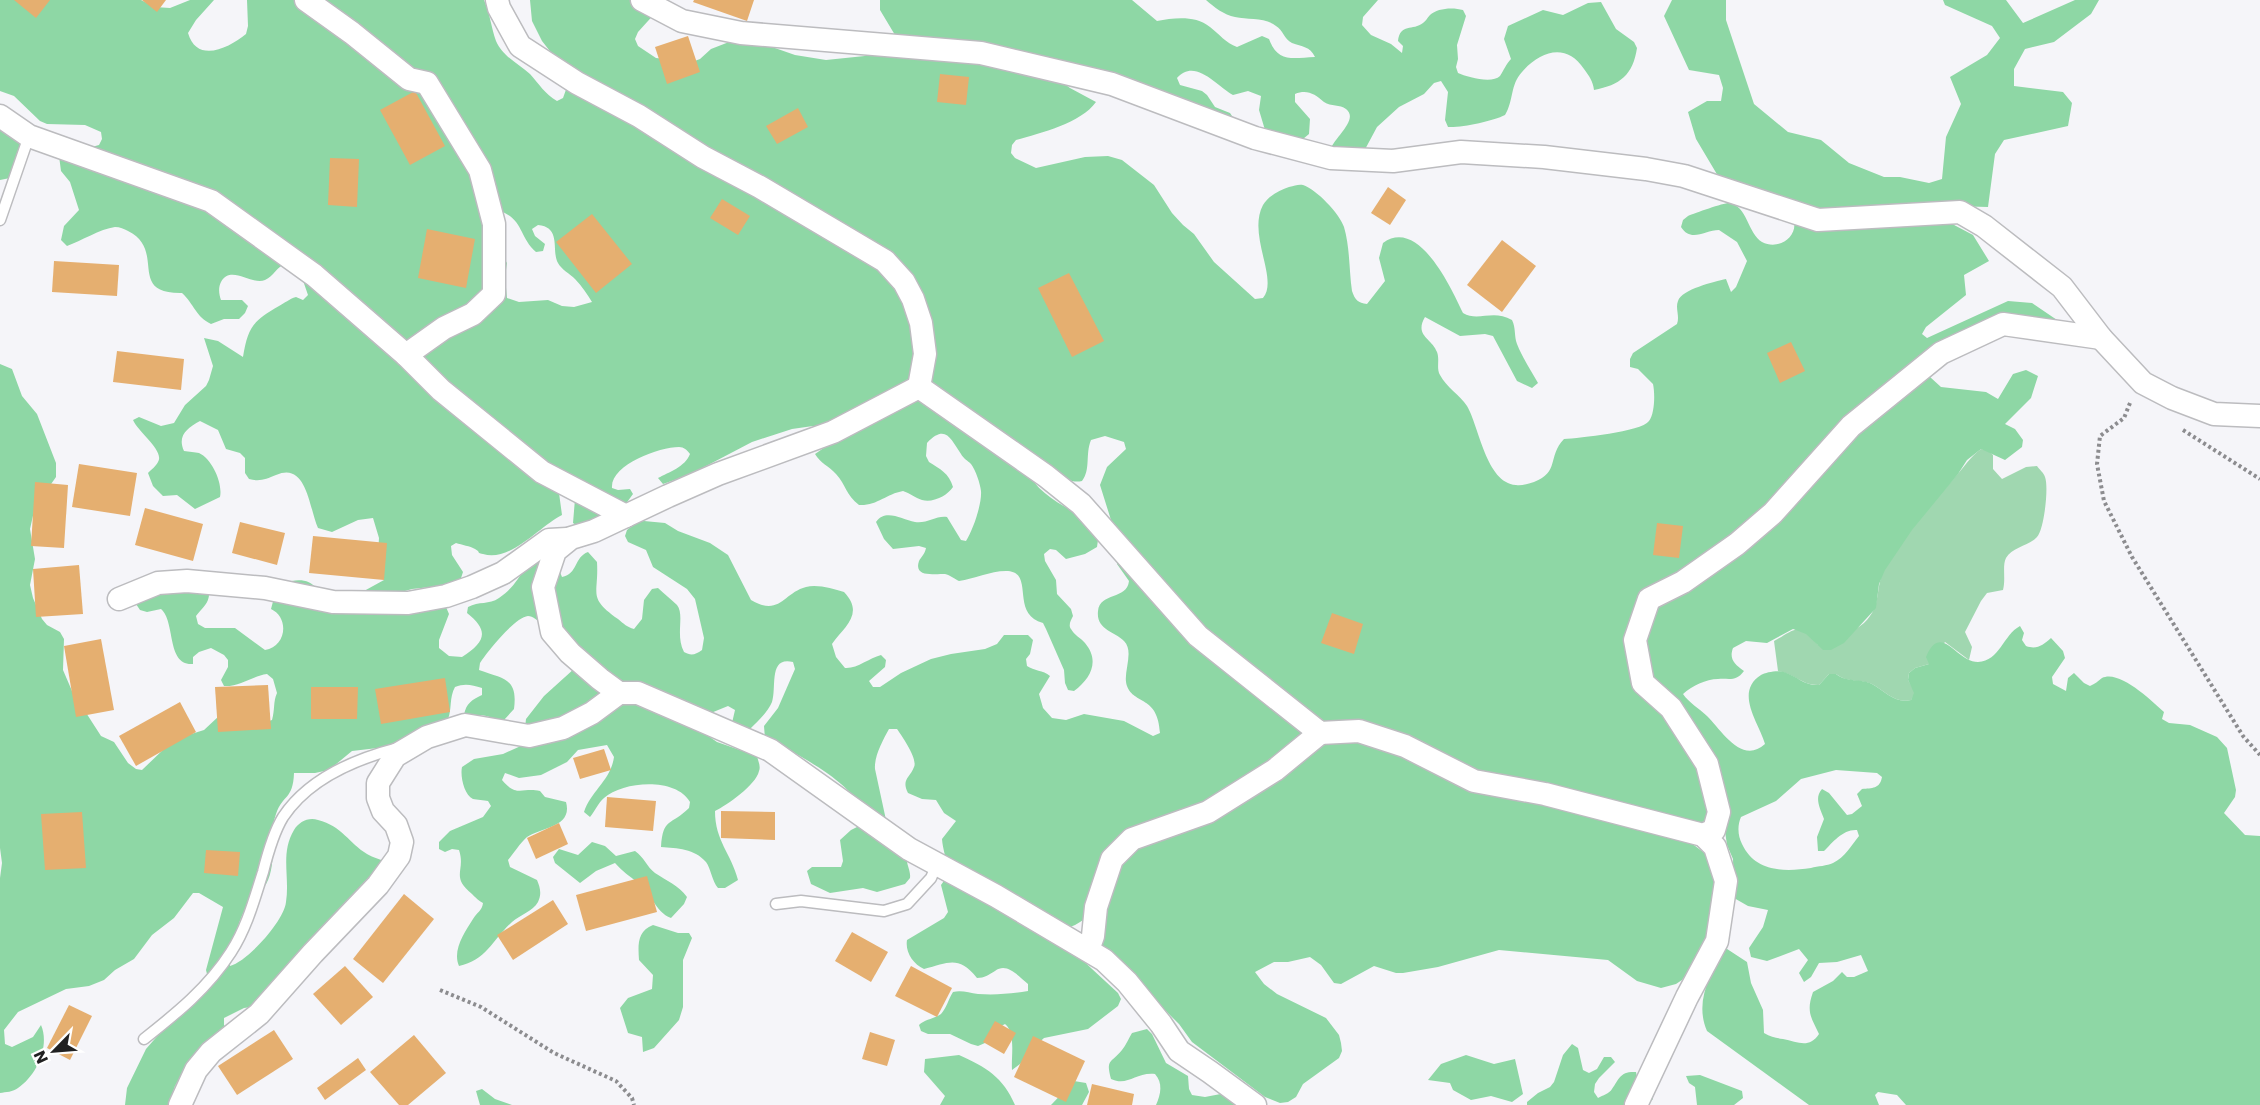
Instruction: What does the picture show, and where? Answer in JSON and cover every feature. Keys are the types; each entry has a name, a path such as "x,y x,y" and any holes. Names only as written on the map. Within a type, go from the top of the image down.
{"street":[{"path":"306,0 352,33 409,79 427,83 480,170 494,224 494,294 472,315 444,328 406,355"},
{"path":"497,0 520,46 577,83 639,116 703,157 760,187 885,261 904,282 913,299 921,323 925,354 919,387"},
{"path":"642,0 682,21 741,33 981,53 1112,84 1255,138 1331,158 1393,161 1461,152 1544,157 1646,169 1684,176 1818,220 1960,212 1984,226 2062,287 2101,338 2139,379 2172,398 2214,414 2260,416"},
{"path":"0,116 29,136 211,201 314,275 406,355 441,390 542,472 626,516"},
{"path":"1703,835 1714,830 1719,812 1707,764 1671,708 1643,684 1635,640 1649,599 1683,582 1737,544 1773,513 1851,426 1941,353 2003,324 2101,338"},
{"path":"119,599 158,583 186,581 265,588 333,602 408,603 446,596 503,573 549,540 571,538 594,531 718,474 832,432 919,387"},
{"path":"919,387 1046,476 1081,504 1198,636 1320,734"},
{"path":"571,538 555,551 543,587 552,632 570,653 600,680 619,693 638,693 770,750 909,849 1104,960 1127,982 1161,1024 1179,1051 1255,1105"},
{"path":"180,1105 196,1070 211,1053 259,1014 378,885 399,856 402,842 396,825 383,811 378,798 378,783 395,756 410,745 427,737 465,725 529,736 563,728 592,713 619,693"},
{"path":"1088,950 1093,936 1096,908 1112,859 1132,839 1208,812 1275,770 1320,734 1359,731 1406,746 1474,781 1545,794 1703,835 1715,847 1726,881 1717,941 1687,997 1636,1105"}],"lane":[{"path":"0,220 29,136"},
{"path":"144,1039 185,1006 212,978 231,951 249,916 282,818 301,796 326,777 349,764 410,745"},
{"path":"776,904 801,901 884,910 907,904 931,878 937,864"}],"path":[{"path":"2139,379 2124,418 2100,436 2097,464 2104,501 2132,557 2181,638 2243,736 2260,755"},
{"path":"2177,426 2260,479"},
{"path":"440,990 481,1007 554,1053 616,1081 632,1098 634,1105"}],"green space":[{"path":"0,0 141,0 155,7 170,8 190,0 214,0 188,33 192,43 206,51 223,48 246,34 247,0 484,0 499,47 557,101 563,98 568,84 560,64 542,41 532,21 530,0 667,0 638,32 635,39 638,46 656,58 692,62 700,59 711,49 729,42 758,42 795,55 826,60 884,54 895,35 880,10 880,0 1132,0 1157,21 1177,18 1198,21 1237,47 1262,36 1269,39 1281,56 1315,57 1308,49 1289,41 1272,23 1231,16 1206,0 1378,0 1363,17 1362,25 1371,35 1391,44 1402,53 1403,46 1398,41 1401,32 1419,25 1437,11 1450,8 1463,10 1466,16 1457,45 1456,67 1458,73 1486,80 1500,76 1511,59 1504,39 1508,26 1543,10 1563,15 1588,3 1601,2 1616,29 1634,42 1637,48 1632,65 1618,82 1594,90 1591,79 1577,61 1570,55 1554,52 1529,64 1518,77 1505,115 1485,122 1448,127 1445,120 1448,92 1441,81 1434,83 1424,94 1399,107 1377,127 1362,155 1329,153 1350,119 1344,107 1327,104 1311,93 1295,94 1295,102 1310,119 1309,134 1303,139 1265,130 1259,110 1261,96 1248,91 1233,95 1199,72 1191,71 1184,72 1177,78 1180,85 1202,91 1215,107 1230,113 1234,119 1058,79 1096,102 1081,116 1016,140 1012,145 1011,153 1015,158 1036,168 1085,157 1108,156 1122,160 1154,185 1172,213 1194,234 1214,262 1255,299 1263,298 1268,280 1258,230 1259,217 1268,199 1289,187 1301,185 1308,187 1327,203 1342,222 1347,243 1352,291 1359,302 1367,304 1385,281 1379,258 1383,243 1396,238 1409,239 1421,247 1442,273 1463,313 1474,316 1505,317 1512,320 1517,344 1538,383 1532,388 1517,381 1493,336 1485,334 1460,336 1425,317 1422,329 1437,352 1440,375 1467,406 1490,464 1497,475 1506,482 1520,485 1534,482 1547,474 1564,439 1623,431 1644,425 1649,421 1653,408 1653,384 1638,369 1630,367 1633,353 1677,324 1677,304 1686,293 1726,279 1731,292 1736,287 1747,261 1737,242 1719,230 1689,234 1681,227 1683,220 1715,206 1729,203 1740,209 1753,233 1762,242 1775,245 1781,243 1791,236 1793,231 1793,218 1718,176 1696,139 1688,112 1707,101 1721,101 1723,88 1719,75 1689,70 1664,16 1672,0 1726,0 1726,20 1754,104 1788,132 1821,140 1849,163 1884,177 1900,177 1929,183 1942,179 1946,137 1961,104 1950,77 1987,55 2000,38 1992,26 1945,5 1943,0 2006,0 2023,23 2075,0 2099,0 2091,14 2054,42 2025,49 2014,69 2014,86 2063,92 2072,103 2068,126 2004,140 1995,154 1988,207 1951,206 1939,217 1973,235 1989,261 1964,275 1966,295 1926,327 1922,334 1927,338 2008,301 2032,303 2057,320 2057,327 2022,324 1927,362 1930,377 1941,387 1986,392 1998,399 2013,374 2026,370 2038,376 2031,398 2005,424 2015,429 2023,440 2022,447 2005,460 1981,449 1967,460 1912,530 1885,570 1879,584 1876,608 1844,643 1831,650 1823,650 1806,634 1793,629 1767,643 1746,641 1733,648 1732,652 1733,661 1744,671 1738,677 1713,679 1683,694 1733,744 1748,751 1765,744 1749,699 1749,690 1753,682 1763,674 1781,671 1809,684 1819,685 1829,674 1836,674 1845,679 1872,684 1895,699 1911,700 1914,693 1908,680 1909,673 1915,668 1929,664 1926,657 1937,643 1949,646 1970,660 1985,661 1996,653 2009,635 2020,626 2024,633 2022,640 2026,646 2040,646 2051,638 2063,651 2065,658 2052,677 2053,684 2066,691 2068,678 2074,673 2090,686 2102,678 2109,676 2117,678 2144,694 2159,707 2164,712 2162,719 2169,723 2190,725 2217,737 2227,748 2236,790 2235,797 2224,813 2245,835 2260,836 2260,1105 1906,1105 1897,1095 1878,1092 1875,1095 1879,1105 1809,1105 1707,1031 1702,1009 1709,978 1724,947 1747,962 1751,983 1763,1010 1764,1033 1807,1043 1819,1034 1810,1010 1813,992 1833,981 1842,972 1847,977 1854,977 1868,971 1861,955 1837,962 1819,963 1811,977 1804,982 1799,973 1808,960 1799,949 1767,961 1751,957 1749,948 1763,927 1768,910 1748,906 1734,898 1733,859 1727,845 1724,824 1682,836 1715,861 1722,905 1704,948 1682,980 1676,984 1661,988 1637,981 1608,960 1499,950 1438,967 1403,973 1374,966 1341,984 1334,983 1321,965 1310,957 1288,962 1274,962 1255,972 1264,984 1277,994 1326,1018 1339,1035 1342,1051 1339,1058 1303,1084 1296,1097 1288,1102 1280,1103 1265,1097 1192,1042 1179,1024 1100,946 1087,917 1072,926 1059,929 1027,926 1078,956 1118,993 1121,999 1118,1006 1088,1029 1044,1038 1024,1061 1012,1070 1012,1039 1005,1024 992,1031 985,1043 978,1046 950,1034 928,1034 921,1031 919,1025 941,1014 953,992 1015,993 1028,991 1028,984 1004,968 977,978 958,963 947,963 924,969 911,957 907,949 907,940 944,918 948,912 941,885 947,868 942,839 956,821 944,813 936,800 922,799 908,793 905,785 915,763 897,729 889,729 877,754 875,769 886,820 907,857 910,878 905,884 877,892 863,888 830,893 811,884 807,871 812,867 841,867 843,861 840,840 851,830 863,824 856,801 841,784 801,757 765,739 764,726 778,708 795,669 793,662 785,661 780,664 775,674 770,706 750,729 743,730 732,723 735,710 728,706 701,717 698,729 717,742 757,756 760,767 757,776 747,788 715,811 720,839 738,880 725,888 718,888 708,865 697,854 661,847 666,826 689,808 690,802 673,788 649,784 623,788 604,798 590,817 584,812 609,772 614,757 607,745 578,750 567,762 541,775 519,778 505,773 502,780 512,789 540,791 545,797 566,802 567,810 561,821 527,837 508,860 510,867 537,880 540,891 538,902 512,922 483,954 459,966 457,954 460,941 483,903 465,888 460,878 459,850 452,849 445,852 439,849 439,842 450,831 483,817 491,806 488,801 473,799 467,794 462,780 462,767 474,759 503,754 523,745 526,719 544,696 575,668 540,623 528,616 509,628 480,663 479,670 507,681 514,691 514,709 504,720 482,715 464,715 470,702 482,695 482,688 468,685 455,687 448,719 395,746 352,751 329,770 294,773 290,793 279,808 274,821 269,877 243,914 235,936 230,966 255,949 284,910 287,893 287,847 294,830 301,823 311,819 333,826 367,854 388,863 258,1006 244,1008 224,1018 224,1025 228,1031 191,1058 175,1086 169,1105 125,1105 127,1088 146,1049 160,1033 208,990 206,970 223,907 199,893 193,893 174,918 152,935 134,959 115,970 104,980 89,986 66,989 18,1012 4,1030 5,1044 12,1047 33,1037 41,1025 43,1051 36,1068 25,1082 14,1090 0,1093 0,878 2,863 0,848 0,364 12,369 22,396 37,414 56,463 56,477 35,507 30,529 35,559 30,585 33,598 42,619 47,625 60,632 64,639 63,670 72,691 101,736 114,742 128,763 136,769 142,770 167,746 185,736 204,730 219,716 266,722 272,720 277,693 273,679 267,674 235,685 224,686 221,680 228,667 228,660 211,648 193,657 193,664 184,663 175,651 166,615 161,609 147,612 140,610 136,604 136,596 170,594 190,586 209,591 207,602 196,616 198,624 205,628 235,628 265,650 277,644 283,632 281,619 271,609 275,594 284,583 302,580 314,585 317,589 364,598 364,591 384,580 384,574 378,554 379,538 373,518 358,520 332,532 318,528 301,480 286,472 263,480 249,479 245,473 245,458 240,453 226,449 218,430 200,421 184,433 182,446 184,451 199,453 208,460 220,485 220,497 195,509 177,495 163,496 153,486 148,473 158,462 158,452 133,420 139,417 161,426 174,423 185,405 206,386 209,380 213,366 204,338 218,341 243,357 247,338 258,321 291,299 296,297 303,300 308,295 299,269 287,263 265,280 260,281 236,275 225,277 219,286 221,300 242,300 248,306 239,319 224,319 211,324 198,314 182,293 165,291 155,286 151,279 145,249 139,239 128,231 119,227 109,228 67,246 61,240 64,226 79,210 70,182 61,171 59,156 99,145 102,139 101,132 85,125 47,124 40,121 14,96 0,91","holes":["497,210 512,218 536,252 543,251 545,244 535,236 532,229 538,225 550,230 558,263 578,282 592,302 574,307 562,306 548,300 519,302 507,298 505,277 507,263 496,245","813,426 827,428 831,443 815,454 836,474 859,505 871,504 903,491 926,501 935,500 947,493 953,487 949,478 929,462 926,456 927,443 934,437 943,434 951,439 973,467 980,488 979,510 966,541 961,540 947,517 919,522 889,515 876,522 884,539 893,549 919,546 926,548 918,567 922,573 945,574 959,581 1000,571 1015,573 1020,578 1027,611 1033,618 1043,623 1064,670 1068,690 1074,691 1089,675 1093,663 1092,656 1085,643 1070,627 1073,616 1071,609 1057,594 1056,580 1045,561 1044,554 1050,549 1056,550 1066,559 1085,554 1097,547 1098,540 1091,519 1054,500 1031,479 1026,470 1042,461 1066,478 1076,482 1082,481 1086,472 1091,440 1105,436 1124,442 1126,449 1107,467 1100,485 1116,536 1117,564 1129,581 1124,591 1103,601 1098,617 1103,626 1124,641 1127,646 1127,686 1130,692 1151,706 1155,712 1160,733 1153,736 1124,721 1084,714 1066,720 1052,718 1043,708 1039,694 1050,676 1027,666 1026,659 1030,654 1033,640 1028,635 1004,635 997,644 985,649 931,659 901,673 880,687 873,687 869,681 885,667 886,660 881,655 854,667 845,668 836,657 832,644 847,626 853,614 853,607 844,592 811,586 798,590 775,605 761,605 751,600 728,555 710,543 678,531 665,523 637,522 627,530 625,536 628,542 646,550 653,567 687,589 695,599 704,638 702,650 695,654 684,652 680,639 679,609 658,588 652,589 644,600 642,619 634,629 608,612 598,600 597,562 588,552 580,558 571,573 562,577 550,547 530,563 505,594 491,602 468,607 467,613 479,625 482,636 476,646 462,657 449,656 439,648 439,640 449,614 446,607 398,593 412,589 459,584 463,572 452,555 451,546 456,543 481,553 493,555 504,553 525,542 562,515 559,493 575,499 573,523 579,527 625,505 633,494 630,489 612,488 613,480 627,465 648,454 679,447 690,454 681,466 658,478 663,484 689,475 752,442 792,429","1836,770 1877,773 1882,777 1877,786 1862,789 1857,794 1862,806 1852,814 1847,815 1829,793 1822,789 1820,792 1819,803 1824,819 1817,837 1818,851 1824,851 1839,837 1852,830 1857,830 1859,836 1837,861 1811,868 1791,870 1762,865 1754,860 1742,844 1738,831 1741,817 1776,801 1801,779"]},
{"path":"0,116 20,137 19,168 10,178 0,180"},
{"path":"1981,449 1993,455 1993,469 2002,479 2026,467 2037,466 2045,477 2046,499 2040,533 2030,543 2009,554 2004,565 2003,590 1987,593 1965,632 1972,647 1969,660 1945,642 1929,664 1915,668 1909,673 1908,680 1915,693 1911,700 1905,701 1895,699 1872,684 1845,679 1836,674 1829,674 1819,685 1813,685 1778,671 1774,641 1787,633 1801,630 1818,645 1848,633 1864,623 1874,610 1882,575 1893,556 1928,509"},
{"path":"592,842 605,846 616,856 635,851 655,873 684,893 687,897 684,904 671,918 657,907 642,886 615,863 596,871 580,883 555,863 553,857 559,849 578,855"},
{"path":"653,925 678,933 689,933 692,938 683,960 683,1007 679,1020 654,1048 643,1052 642,1037 628,1033 620,1008 628,998 652,989 653,975 639,960 639,949 641,935"},
{"path":"1147,1029 1152,1034 1166,1063 1188,1076 1192,1095 1205,1097 1231,1092 1238,1105 1156,1105 1160,1089 1155,1074 1122,1081 1111,1079 1110,1062 1122,1050 1132,1033"},
{"path":"1572,1044 1578,1048 1583,1070 1589,1073 1597,1069 1604,1057 1611,1057 1615,1062 1595,1084 1594,1092 1598,1098 1611,1091 1623,1074 1636,1072 1639,1087 1653,1091 1653,1099 1647,1105 1527,1105 1527,1102 1554,1082 1563,1055"},
{"path":"959,1055 993,1074 1005,1087 1015,1105 940,1105 945,1096 924,1072 925,1059"},
{"path":"1466,1055 1494,1064 1515,1059 1523,1094 1512,1102 1491,1096 1471,1100 1453,1090 1450,1083 1428,1080 1441,1064"},
{"path":"1700,1075 1742,1091 1743,1098 1734,1105 1697,1105 1695,1087 1689,1083 1686,1076"},
{"path":"1074,1081 1086,1083 1089,1092 1082,1105 1051,1105"},
{"path":"482,1089 495,1099 512,1105 480,1105 476,1091"}],"building":[{"path":"14,0 50,0 36,18"},
{"path":"142,0 166,0 157,12"},
{"path":"694,0 754,0 747,21 693,2"},
{"path":"688,36 700,72 667,84 655,47"},
{"path":"940,74 969,77 966,105 937,102"},
{"path":"415,91 445,146 410,165 380,110"},
{"path":"798,108 808,127 777,144 766,126"},
{"path":"330,158 359,159 357,207 328,205"},
{"path":"1388,187 1406,200 1390,225 1371,213"},
{"path":"722,199 750,216 738,235 710,218"},
{"path":"592,214 632,264 596,293 556,242"},
{"path":"427,229 475,239 466,288 418,278"},
{"path":"1502,240 1536,266 1502,312 1467,285"},
{"path":"54,261 119,265 117,296 52,292"},
{"path":"1069,273 1104,341 1072,357 1038,288"},
{"path":"1791,342 1805,371 1780,383 1767,353"},
{"path":"117,351 184,359 181,390 113,382"},
{"path":"79,464 137,473 130,516 72,507"},
{"path":"35,482 68,485 64,548 31,546"},
{"path":"145,508 203,524 193,561 135,545"},
{"path":"240,522 285,533 277,565 232,553"},
{"path":"1657,523 1683,526 1679,558 1653,555"},
{"path":"313,536 387,543 384,580 309,573"},
{"path":"79,565 83,614 36,617 33,569"},
{"path":"1332,613 1363,624 1354,654 1321,643"},
{"path":"101,639 114,710 76,717 64,646"},
{"path":"445,678 450,712 381,724 375,689"},
{"path":"268,685 271,729 218,732 215,687"},
{"path":"311,687 358,687 357,719 311,719"},
{"path":"180,702 196,732 136,766 119,736"},
{"path":"604,749 611,770 580,779 573,758"},
{"path":"607,797 656,801 653,831 605,827"},
{"path":"721,811 775,812 775,840 721,838"},
{"path":"82,812 86,868 45,870 41,814"},
{"path":"559,823 568,844 536,859 527,838"},
{"path":"206,850 240,852 238,876 204,873"},
{"path":"647,876 657,912 586,931 576,895"},
{"path":"404,894 434,919 383,983 353,959"},
{"path":"553,900 568,924 513,960 497,935"},
{"path":"852,932 888,952 871,982 835,961"},
{"path":"345,966 373,997 341,1025 313,994"},
{"path":"911,966 952,988 937,1017 895,996"},
{"path":"69,1005 92,1016 70,1060 47,1048"},
{"path":"995,1021 1016,1033 1004,1054 983,1042"},
{"path":"274,1030 293,1059 237,1095 218,1066"},
{"path":"870,1032 895,1040 887,1066 862,1059"},
{"path":"414,1035 446,1073 408,1105 399,1105 370,1072"},
{"path":"1033,1036 1085,1061 1066,1102 1014,1077"},
{"path":"358,1058 366,1070 325,1100 317,1088"},
{"path":"1092,1084 1134,1094 1132,1105 1087,1105"}]}
